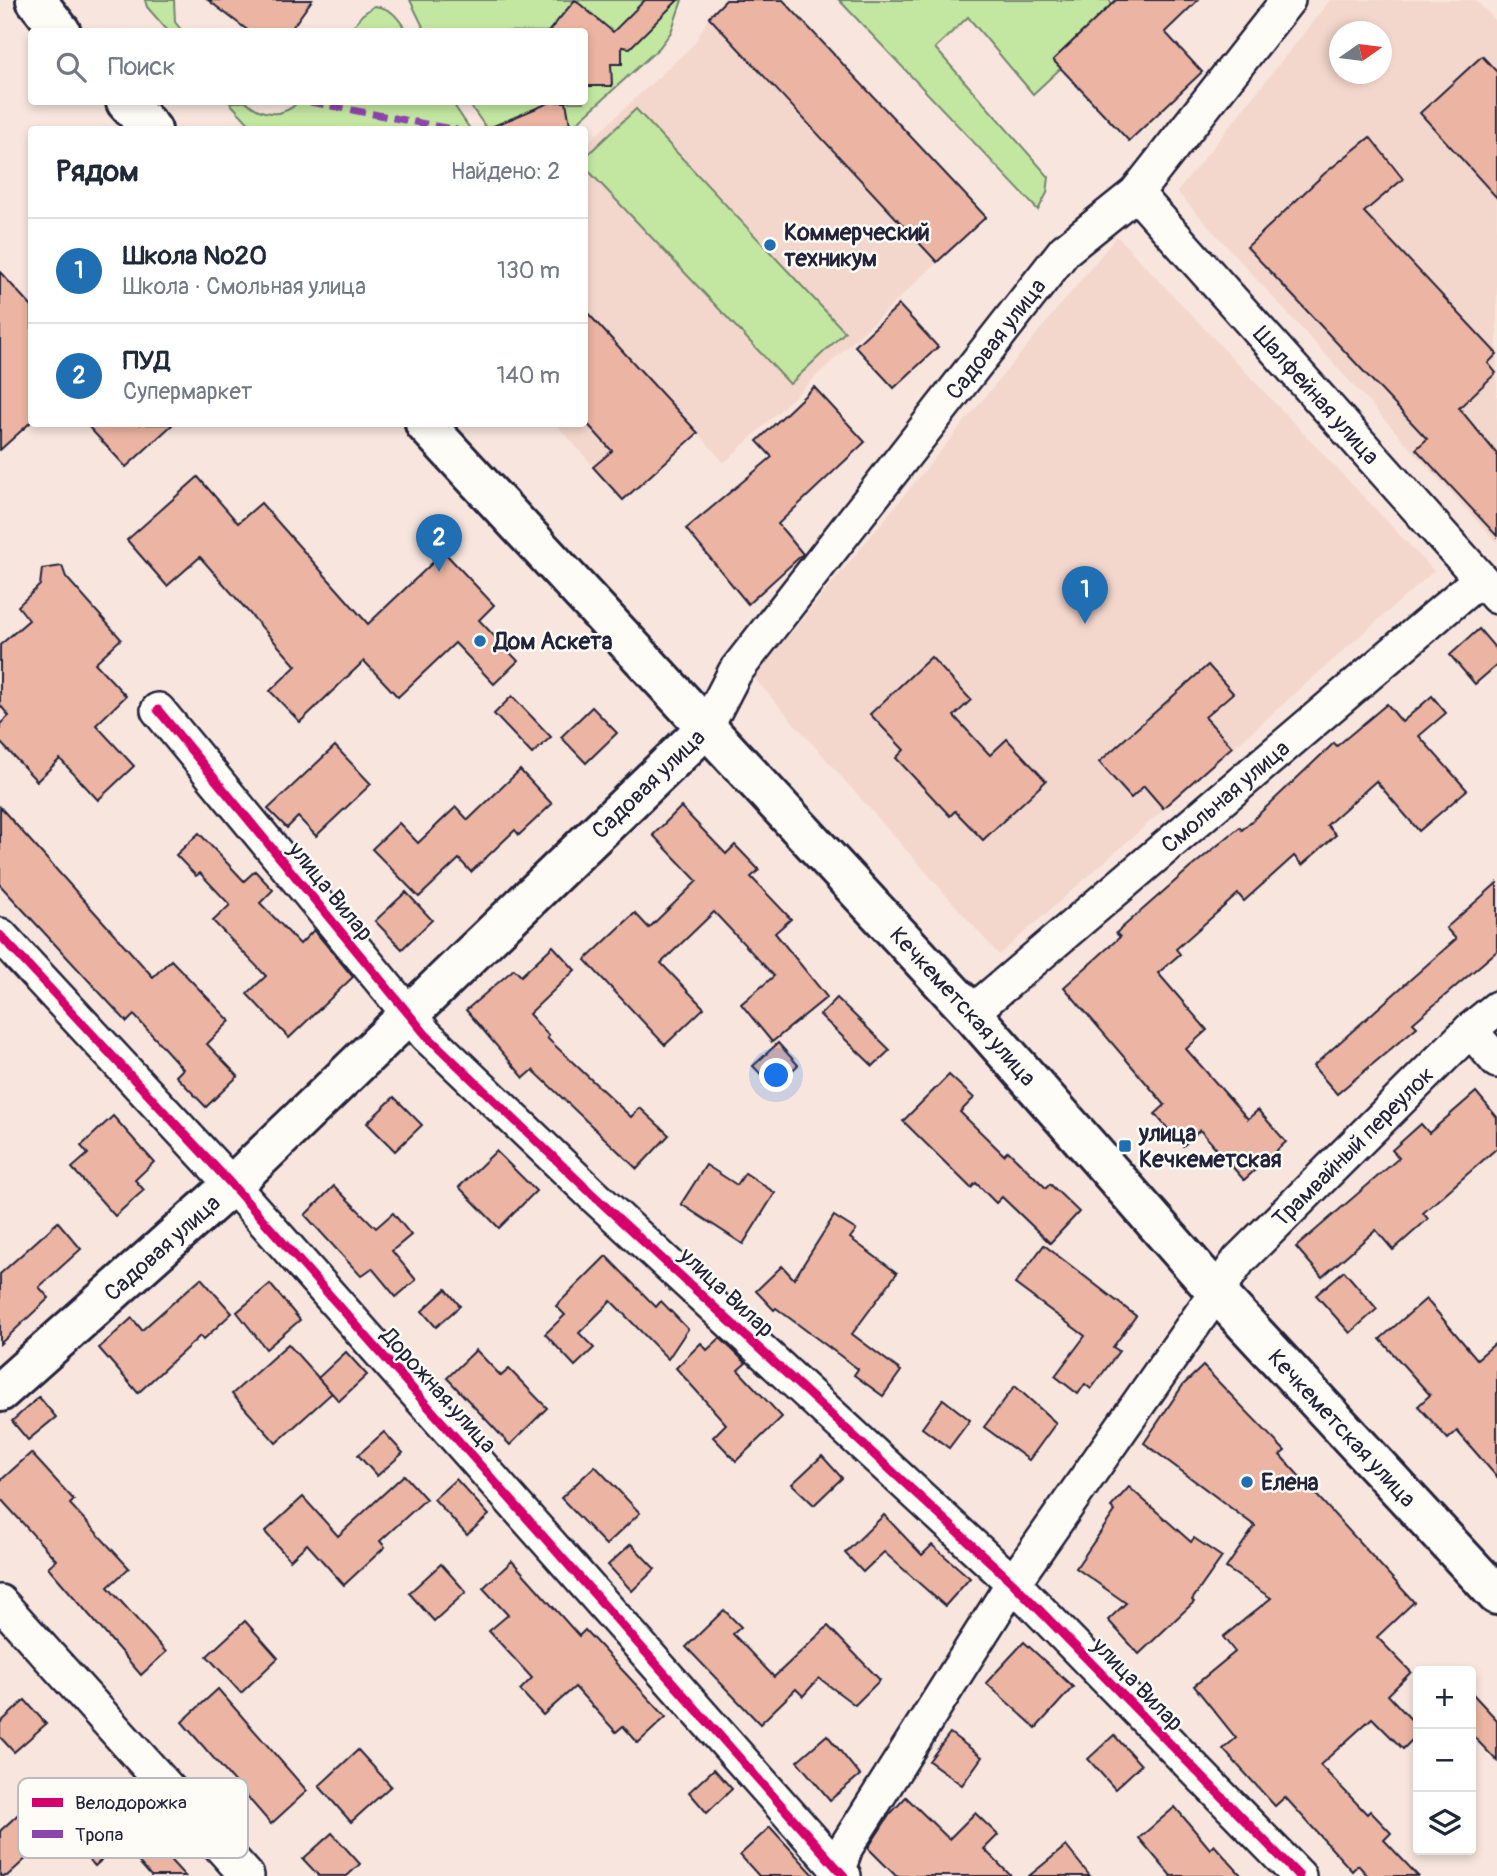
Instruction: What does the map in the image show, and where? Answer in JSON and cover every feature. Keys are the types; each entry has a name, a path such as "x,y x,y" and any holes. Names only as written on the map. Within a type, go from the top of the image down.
{"main road":[{"path":"129,105 148,126"},
{"name":"Кечкеметская улица","path":"428,427 971,1013 1218,1294 1497,1595"},
{"name":"Садовая улица","path":"0,1392 232,1185 706,729"}],"street":[{"name":"Садовая улица","path":"706,729 735,672 992,339 1065,250 1136,193 1288,0"},
{"name":"Шалфейная улица","path":"1136,193 1488,588"},
{"name":"Смольная улица","path":"971,1013 1488,588"},
{"name":"улица Вилар","path":"158,710 408,1015 593,1195 1013,1583 1299,1876"},
{"name":"Дорожная улица","path":"0,935 232,1185 840,1874"},
{"name":"Трамвайный переулок","path":"840,1874 846,1847 1013,1583 1218,1294 1239,1260 1470,1030 1497,1008"},
{"path":"1470,1030 1497,1061"},
{"path":"0,1602 159,1778"},
{"path":"231,1858 247,1876"}],"shaded area":[{"name":"Коммерческий техникум","path":"726,0 783,0 986,217 724,463 698,433 623,500 559,427 588,427 588,142 694,44 709,17"},
{"path":"1330,0 1476,0 1497,22 1497,543 1177,192"},
{"path":"1117,236 1434,571 999,955 754,678"}],"green space":[{"path":"145,0 174,0 175,22 180,28 165,28 147,7"},
{"path":"410,0 682,0 671,32 659,48 573,126 485,126 470,105 588,105 588,28 424,28"},
{"path":"839,0 1109,0 1112,4 1053,60 1061,68 1033,94 968,17 935,48 1049,177 1047,193 1038,210"},
{"path":"374,6 380,7 390,11 405,28 352,28 362,15"},
{"path":"232,105 251,105 266,112 279,113 294,105 454,105 468,126 251,126"},
{"path":"636,109 845,332 790,384 588,170 588,154"}],"building":[{"path":"208,0 312,0 292,28 245,28"},
{"path":"575,0 613,32 645,0 678,0 630,48 622,47 622,64 611,64 612,86 588,86 588,28 551,28"},
{"path":"726,0 783,0 986,217 937,262 709,17"},
{"path":"1116,0 1198,0 1165,32 1202,72 1129,141 1053,60"},
{"path":"1482,56 1497,72 1497,198 1420,113"},
{"path":"544,105 567,105 570,126 494,126"},
{"path":"1370,137 1403,179 1364,212 1497,354 1488,363 1496,373 1459,408 1497,454 1497,536 1416,449 1427,439 1247,247 1324,174"},
{"path":"0,272 28,303 28,425 0,450"},
{"path":"899,305 938,347 894,388 855,346"},
{"path":"588,313 698,433 623,500 593,467 612,451 588,424"},
{"path":"814,387 865,442 778,524 803,554 748,604 686,529 772,457 757,441"},
{"path":"89,427 170,427 126,467"},
{"path":"198,477 238,523 261,503 368,624 444,552 494,605 479,620 518,661 494,684 455,643 398,697 364,661 300,722 270,691 296,666 200,557 167,586 127,540"},
{"path":"62,566 66,577 121,639 95,663 126,696 96,725 134,766 98,800 60,759 37,781 0,742 0,724 9,716 0,705 0,645 29,620 18,606 40,585 42,569"},
{"path":"1479,629 1497,650 1497,665 1475,684 1450,655"},
{"path":"931,657 971,700 954,716 990,755 1007,739 1046,781 983,840 955,811 950,816 896,758 904,750 870,714"},
{"path":"1208,665 1233,693 1205,717 1232,747 1163,808 1144,786 1131,798 1099,762"},
{"path":"512,696 551,737 532,754 494,714"},
{"path":"1432,696 1446,713 1419,736 1467,790 1419,831 1376,781 1327,825 1336,835 1302,865 1294,856 1244,901 1238,894 1176,949 1180,954 1158,973 1207,1030 1186,1049 1248,1119 1258,1110 1286,1142 1244,1180 1200,1130 1183,1146 1155,1114 1165,1105 1064,987 1120,937 1116,933 1240,827 1242,830 1334,743 1337,746 1387,704 1402,722"},
{"path":"592,707 617,733 586,763 561,737"},
{"path":"335,746 371,784 316,836 298,817 287,828 268,809"},
{"path":"520,770 552,804 519,835 515,830 471,872 459,859 419,897 372,849 399,823 418,843 456,807 468,820"},
{"path":"0,807 153,977 171,960 230,1021 207,1044 238,1076 206,1107 176,1076 183,1069 134,1015 127,1022 0,885"},
{"path":"681,807 726,854 735,845 759,870 751,877 791,919 775,933 827,997 772,1042 741,1004 774,976 714,912 661,963 704,1008 665,1045 585,960 635,913 649,928 697,881 653,835"},
{"path":"199,833 244,881 255,871 273,890 260,903 300,944 314,930 353,977 289,1038 247,994 266,976 213,921 230,905 200,873 196,876 176,855"},
{"path":"1497,883 1497,951 1413,1023 1417,1027 1337,1094 1313,1066 1456,939 1446,928"},
{"path":"406,892 432,920 402,949 375,921"},
{"path":"553,946 575,970 529,1014 549,1036 547,1038 631,1117 640,1108 669,1135 637,1169 533,1070 524,1078 466,1010 514,969 521,976"},
{"path":"837,998 890,1050 873,1066 820,1015"},
{"path":"778,1043 798,1065 774,1088 753,1066"},
{"path":"949,1075 974,1098 960,1112 1004,1155 1008,1151 1046,1188 1050,1184 1079,1212 1050,1243 1002,1197 996,1203 976,1183 971,1188 903,1121"},
{"path":"1476,1092 1497,1117 1497,1148 1423,1213 1428,1219 1393,1250 1376,1230 1322,1277 1296,1247 1399,1158 1392,1150 1421,1124 1429,1133"},
{"path":"394,1097 422,1125 395,1151 367,1123"},
{"path":"113,1116 154,1162 135,1180 144,1190 115,1216 72,1168 88,1154 81,1146"},
{"path":"496,1151 536,1191 499,1228 459,1187"},
{"path":"706,1165 737,1185 745,1173 775,1193 743,1244 681,1204"},
{"path":"334,1186 376,1228 393,1213 411,1235 392,1251 416,1280 396,1297 372,1268 361,1276 305,1215"},
{"path":"834,1216 856,1230 850,1238 897,1273 852,1334 901,1371 883,1396 854,1375 858,1369 776,1308 774,1310 756,1291 782,1266 794,1279"},
{"path":"58,1222 81,1249 39,1287 49,1298 0,1344 0,1274"},
{"path":"1044,1245 1136,1316 1113,1347 1119,1351 1091,1389 1085,1384 1078,1394 1055,1376 1085,1336 1015,1284"},
{"path":"606,1256 656,1307 661,1301 688,1329 668,1359 611,1301 579,1333 594,1348 575,1366 545,1334 565,1315 556,1306"},
{"path":"1344,1271 1377,1309 1350,1333 1316,1295"},
{"path":"201,1278 232,1313 203,1340 200,1336 138,1393 99,1348 132,1318 142,1330"},
{"path":"270,1284 300,1320 266,1349 237,1312"},
{"path":"446,1289 460,1306 436,1327 422,1311"},
{"path":"1426,1299 1477,1359 1497,1342 1497,1477 1457,1431 1448,1439 1418,1406 1430,1395 1380,1339"},
{"path":"720,1338 746,1363 738,1370 782,1417 736,1461 713,1437 726,1424 676,1368 701,1343 707,1350"},
{"path":"288,1344 332,1393 276,1443 232,1394"},
{"path":"476,1350 501,1376 509,1369 547,1408 510,1445 447,1378"},
{"path":"346,1352 367,1375 339,1401 318,1378"},
{"path":"1203,1366 1285,1451 1280,1455 1414,1602 1377,1637 1411,1672 1388,1695 1413,1722 1413,1739 1403,1749 1372,1718 1320,1765 1367,1814 1370,1811 1391,1833 1384,1840 1418,1876 1368,1876 1358,1865 1352,1871 1285,1797 1275,1806 1223,1749 1236,1738 1194,1686 1235,1652 1223,1637 1271,1598 1226,1568 1255,1526 1144,1443 1183,1385"},
{"path":"1015,1386 1056,1423 1029,1460 984,1427"},
{"path":"39,1397 56,1417 28,1440 12,1421"},
{"path":"943,1399 970,1420 949,1448 922,1428"},
{"path":"384,1432 403,1453 377,1476 358,1455"},
{"path":"31,1453 74,1500 70,1504 129,1568 108,1587 166,1652 141,1675 48,1567 56,1560 0,1498 0,1481"},
{"path":"822,1456 842,1478 814,1505 792,1484"},
{"path":"595,1466 640,1513 606,1545 561,1498"},
{"path":"404,1475 426,1499 380,1541 385,1547 344,1585 307,1544 290,1560 265,1532 303,1497 338,1536"},
{"path":"456,1479 489,1515 467,1535 434,1499"},
{"path":"1129,1487 1191,1542 1194,1538 1222,1557 1192,1600 1194,1602 1139,1654 1108,1620 1126,1603 1076,1568 1115,1511 1111,1507"},
{"path":"884,1515 922,1555 932,1545 970,1578 945,1606 884,1552 863,1572 845,1553"},
{"path":"631,1544 655,1569 632,1591 608,1565"},
{"path":"512,1561 579,1636 585,1630 666,1717 638,1743 623,1726 616,1732 575,1687 543,1715 520,1690 532,1678 489,1631 508,1615 483,1588"},
{"path":"441,1564 466,1592 434,1621 409,1593"},
{"path":"724,1610 741,1627 733,1634 774,1677 828,1626 880,1680 855,1705 819,1678 803,1696 796,1689 760,1724 686,1647"},
{"path":"245,1621 278,1658 241,1693 207,1656"},
{"path":"1024,1642 1073,1687 1036,1728 986,1683"},
{"path":"218,1689 307,1791 271,1824 248,1798 248,1778 231,1778 182,1722"},
{"path":"1476,1697 1497,1720 1497,1761 1476,1739"},
{"path":"25,1700 46,1724 14,1752 0,1737 0,1723"},
{"path":"950,1733 982,1757 962,1785 929,1761"},
{"path":"827,1735 860,1775 830,1800 797,1761"},
{"path":"1114,1735 1141,1765 1115,1789 1088,1759"},
{"path":"358,1750 391,1786 351,1822 319,1786"},
{"path":"714,1769 732,1789 707,1813 689,1792"},
{"path":"906,1797 949,1839 975,1813 998,1835 984,1849 1011,1876 896,1876 868,1848 890,1814"},
{"path":"1175,1807 1210,1849 1214,1845 1242,1876 1171,1876 1139,1838"},
{"path":"18,1814 18,1858 27,1858 7,1876 0,1876 0,1831"},
{"path":"770,1827 815,1876 759,1876 740,1855"},
{"path":"332,1833 360,1864 347,1876 319,1876 303,1859"},
{"path":"1066,1846 1090,1876 1029,1876"},
{"path":"88,1858 104,1858 95,1866"},
{"path":"135,1858 169,1858 185,1876 151,1876"}],"marked path":[{"path":"326,105 436,126"}],"cycle path":[{"path":"158,710 426,1035 593,1195 1013,1583 1299,1876"},
{"path":"0,935 232,1185 844,1876"}],"place":[{"name":"Коммерческий техникум","path":"770,245"},
{"name":"ПУД","path":"439,572"},
{"name":"Школа №20","path":"1085,624"},
{"name":"Дом Аскета","path":"480,641"},
{"name":"улица Кечкеметская","path":"1125,1146"},
{"name":"Елена","path":"1247,1482"}]}
